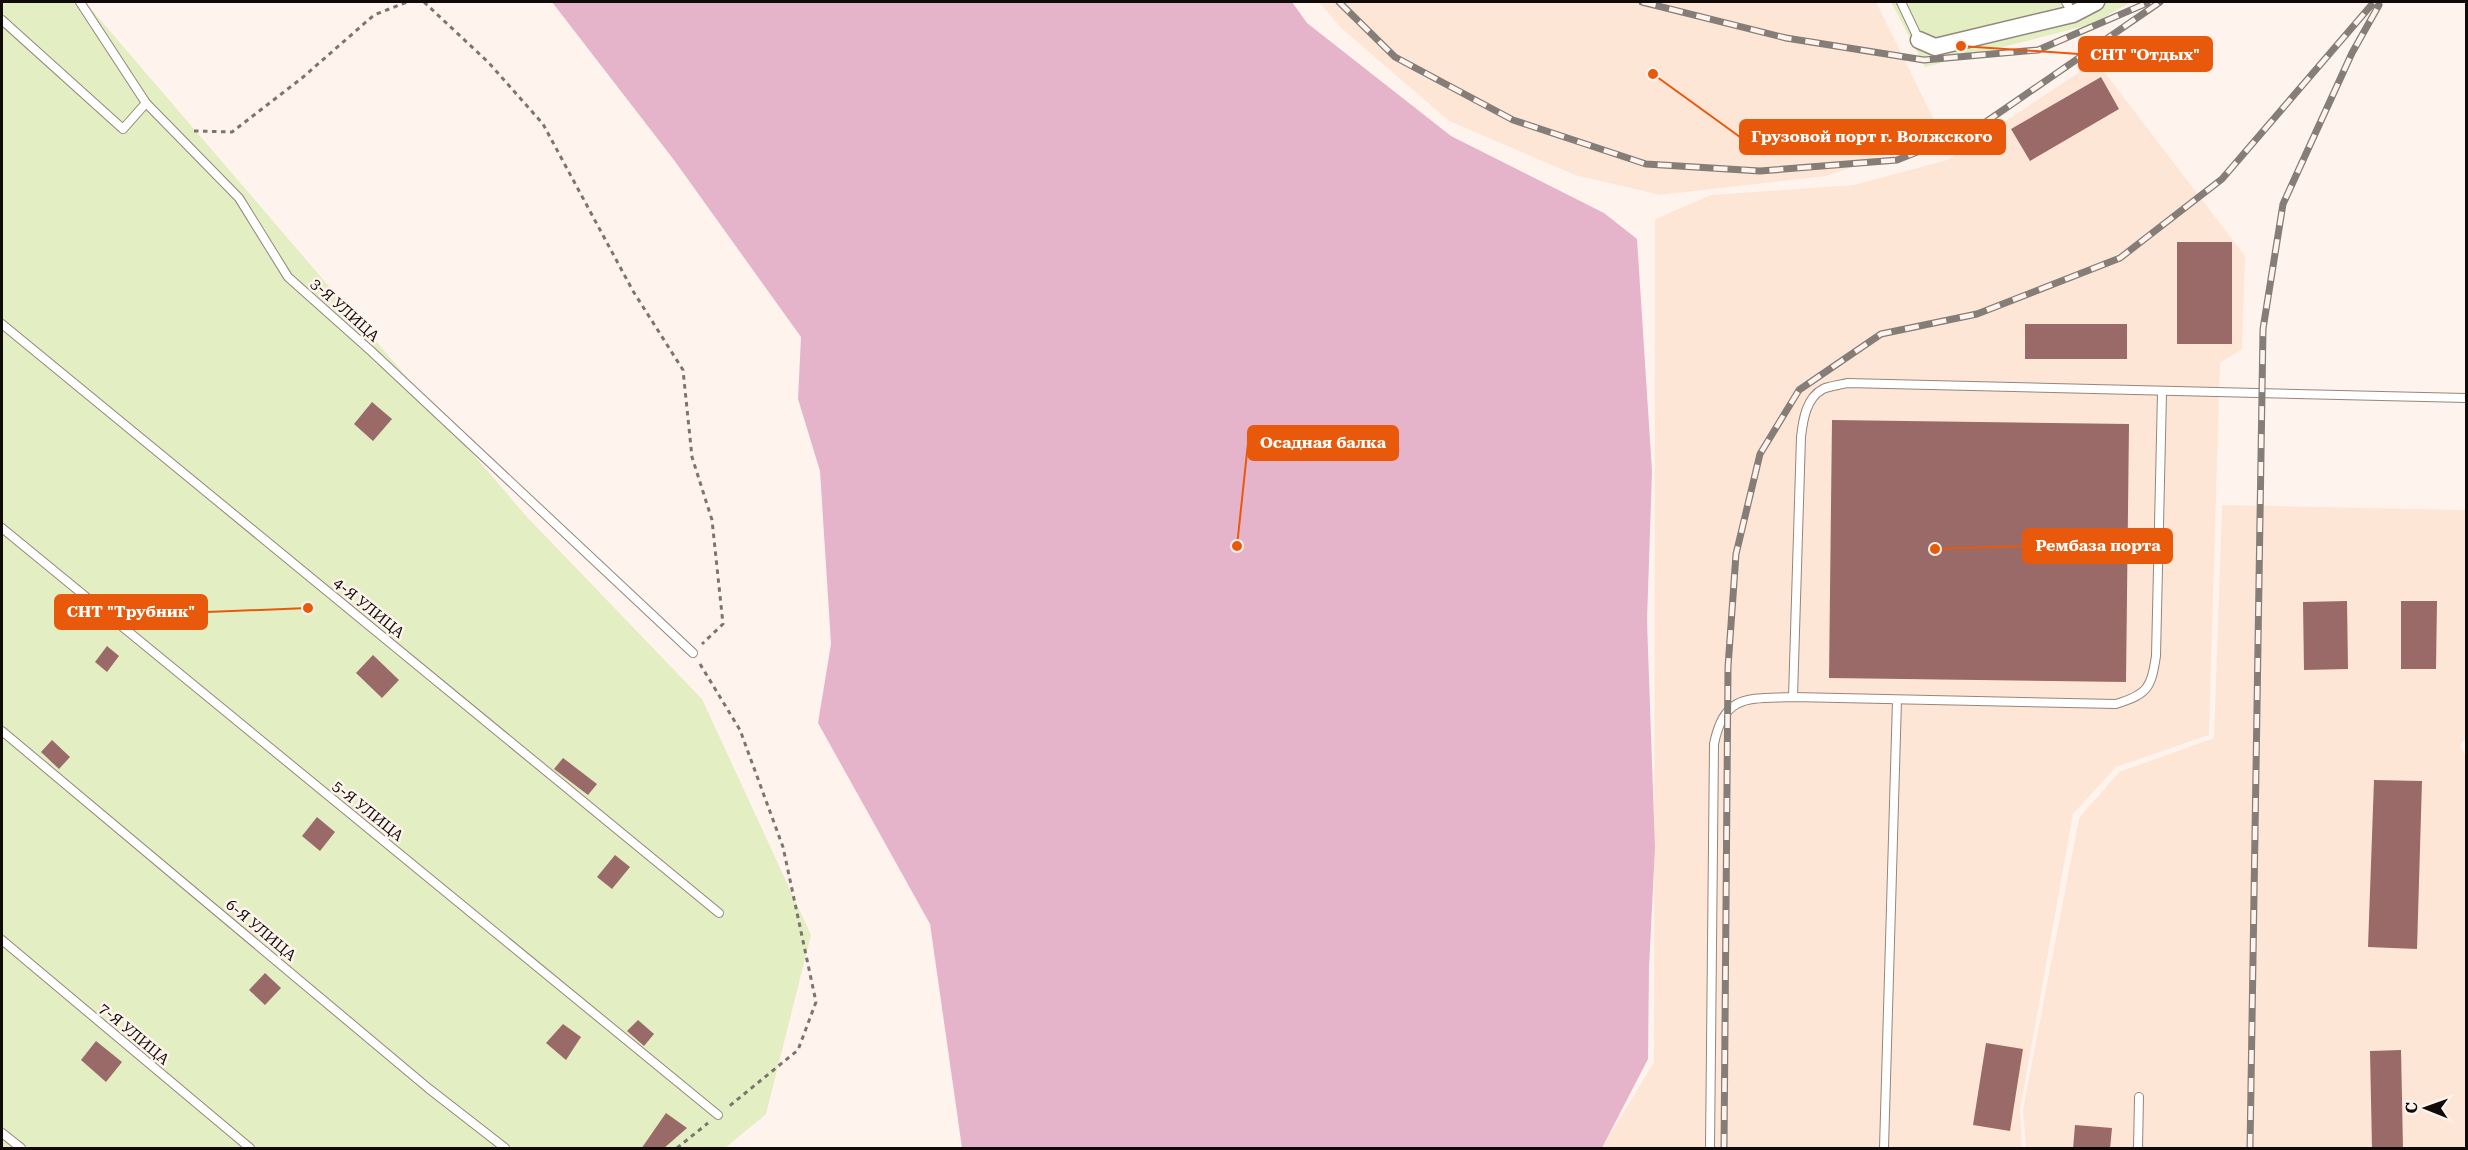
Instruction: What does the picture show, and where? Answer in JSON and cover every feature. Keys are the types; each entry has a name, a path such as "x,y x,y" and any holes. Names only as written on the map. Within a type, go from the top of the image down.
{"street":[{"path":"1919,40 1935,47 2096,2"}],"lane":[{"name":"3-Я УЛИЦА","path":"80,2 146,103 239,198 288,277 371,351 693,653"},
{"path":"1901,2 1919,40"},
{"path":"2,20 123,129 146,103"},
{"name":"4-Я УЛИЦА","path":"2,324 719,913"},
{"path":"1793,697 1801,437 1803,417 1812,399 1823,389 1847,383 2162,393 2466,398"},
{"path":"1710,1149 1714,744 1718,724 1728,710 1737,703 1750,699 1793,697 2116,704 2142,692 2152,682 2156,656 2162,393"},
{"name":"5-Я УЛИЦА","path":"2,528 718,1115"},
{"path":"1884,1149 1897,700"},
{"name":"6-Я УЛИЦА","path":"2,731 428,1088 505,1149"},
{"name":"7-Я УЛИЦА","path":"2,940 250,1149"},
{"path":"2138,1149 2139,1097"},
{"path":"2,1133 21,1149"}],"path":[{"path":"174,131 232,132 302,78 374,15 407,2"},
{"path":"424,2 489,63 543,124 633,291 684,370 692,457 712,520 723,624 693,653 740,730 783,847 816,1002 798,1050 677,1149"}],"shaded area":[{"path":"552,2 1292,2 1307,23 1451,136 1604,213 1637,239 1652,471 1647,621 1655,847 1649,968 1648,1059 1602,1148 962,1148 930,924 818,723 831,644 820,471 798,399 801,337 674,160"},
{"path":"1319,2 1876,2 1942,136 1826,176 1660,195 1575,175 1449,121 1340,27"},
{"path":"2096,61 2245,256 2242,349 2220,363 2209,735 2116,767 2073,814 2020,1110 2022,1148 1602,1148 1654,1062 1655,219 1711,195 1854,185 1947,160"},
{"path":"2222,505 2466,510 2466,738 2460,746 2466,756 2466,1148 2026,1148 2023,1109 2079,818 2119,772 2214,738"}],"green space":[{"path":"2,2 85,2 526,516 702,699 811,935 766,1114 725,1148 2,1148"},
{"path":"1891,2 2131,2 2092,24 1925,67"}],"building":[{"path":"2101,77 2119,109 2030,161 2011,129"},
{"path":"2177,242 2232,242 2232,344 2177,344"},
{"path":"2025,324 2127,324 2127,359 2025,359"},
{"path":"372,402 392,419 373,441 354,424"},
{"path":"1832,420 2129,424 2126,682 1829,678"},
{"path":"2347,601 2348,669 2304,670 2303,602"},
{"path":"2401,601 2437,601 2436,669 2401,669"},
{"path":"107,646 119,656 107,672 95,662"},
{"path":"373,655 399,680 382,698 356,673"},
{"path":"52,740 70,757 59,769 41,752"},
{"path":"563,758 597,784 588,795 554,769"},
{"path":"2374,780 2422,781 2417,949 2368,947"},
{"path":"317,817 335,832 320,851 302,836"},
{"path":"615,855 630,867 612,889 597,877"},
{"path":"265,973 281,988 265,1005 249,990"},
{"path":"638,1020 654,1034 644,1046 627,1031"},
{"path":"563,1024 581,1037 566,1060 546,1043"},
{"path":"96,1041 122,1062 106,1082 81,1060"},
{"path":"1986,1043 2023,1049 2010,1131 1973,1125"},
{"path":"2401,1050 2403,1149 2372,1149 2370,1051"},
{"path":"666,1113 687,1128 663,1149 641,1149"},
{"path":"2075,1125 2112,1128 2110,1149 2073,1149"}],"railway":[{"path":"1339,2 1395,57 1513,120 1646,164 1760,171 1897,160 1977,128 2160,2"},
{"path":"1642,2 1786,38 1924,60 2038,50 2147,3"},
{"path":"1724,1148 1728,667 1736,554 1760,454 1799,390 1881,334 1977,314 2120,258 2222,179 2374,2"},
{"path":"2250,1148 2263,329 2283,204 2352,53 2379,5"}],"place":[{"name":"СНТ \"Отдых\"","path":"1961,46"},
{"name":"Грузовой порт г. Волжского","path":"1653,74"},
{"name":"Осадная балка","path":"1237,546"},
{"name":"Рембаза порта","path":"1935,549"},
{"name":"СНТ \"Трубник\"","path":"308,608"}]}
